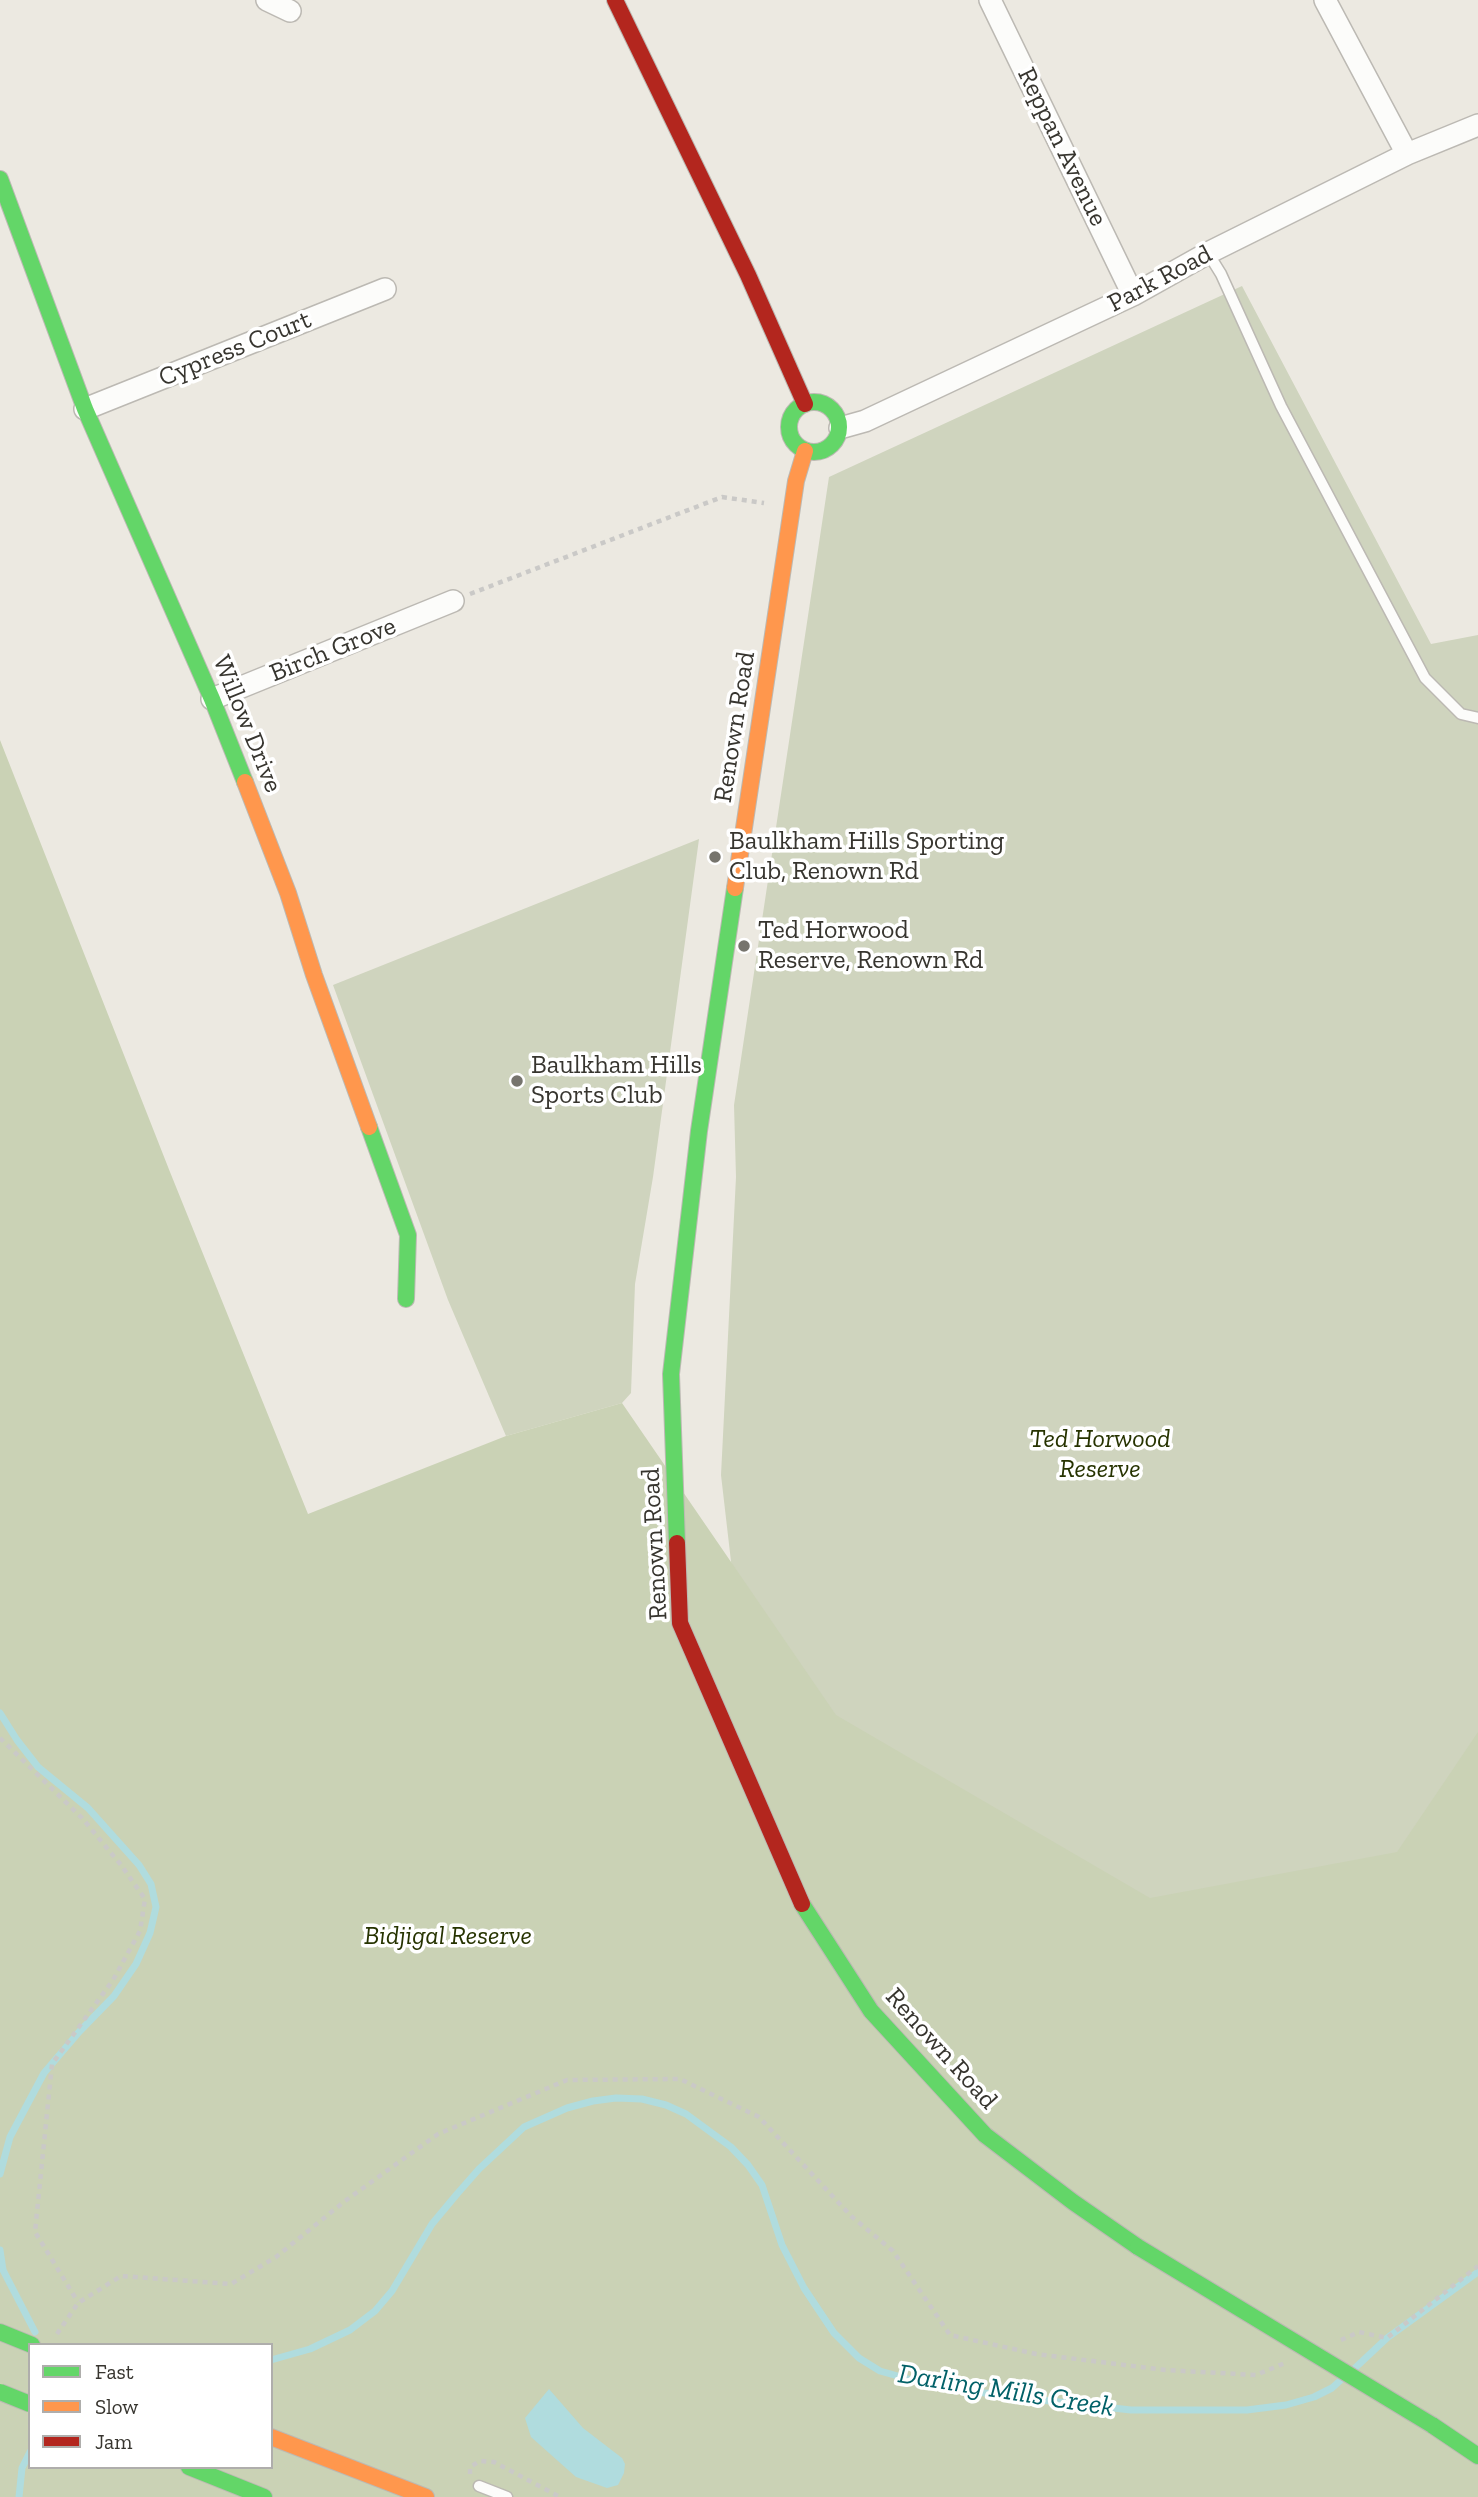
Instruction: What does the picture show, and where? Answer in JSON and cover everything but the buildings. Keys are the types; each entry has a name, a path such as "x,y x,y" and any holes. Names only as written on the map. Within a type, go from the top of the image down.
{"main road":[{"path":"615,0 748,275 805,404"},
{"name":"Willow Drive","path":"0,179 85,410 212,699 288,893 314,975 408,1235 406,1299"},
{"path":"813,402 830,407 835,413 840,428 835,443 821,452 805,451 792,441 789,424 797,408 805,404 813,402"},
{"name":"Renown Road","path":"805,451 796,481 699,1131 671,1374 680,1623 801,1903 871,2011 985,2135 1138,2247 1432,2425 1478,2456"},
{"path":"0,2332 28,2343"},
{"path":"0,2392 28,2403"},
{"path":"273,2438 426,2497"},
{"path":"194,2469 264,2497"}],"street":[{"path":"267,0 290,11"},
{"name":"Reppan Avenue","path":"990,0 1133,295"},
{"path":"1325,0 1408,154"},
{"name":"Park Road","path":"840,428 865,421 1133,295 1208,253 1408,154 1478,125"},
{"name":"Cypress Court","path":"85,410 385,289"},
{"name":"Birch Grove","path":"212,699 453,601"}],"lane":[{"path":"1208,253 1221,274 1281,406 1425,678 1461,714 1478,718"},
{"path":"479,2486 507,2497"}],"path":[{"path":"453,601 722,497 764,503"},
{"path":"0,1738 82,1818 145,1899 140,1931 113,1980 52,2064 35,2232 78,2303"},
{"path":"54,2337 78,2303 121,2276 231,2284 276,2257 345,2201 438,2134 567,2080 680,2079 759,2117 851,2216 893,2251 950,2335 1036,2354 1165,2370 1256,2375 1294,2359"},
{"path":"1333,2343 1359,2332 1387,2337 1478,2266"},
{"path":"479,2486 468,2472 470,2467 480,2461 494,2462 508,2467 560,2497"}],"green space":[{"name":"Ted Horwood Reserve","path":"1242,286 1431,644 1478,635 1478,1901 1251,1943 782,1789 735,1596 721,1475 736,1177 734,1105 829,477"},
{"name":"Bidjigal Reserve","path":"0,740 308,1514 506,1436 622,1403 836,1715 1150,1898 1397,1852 1478,1732 1478,2497 0,2497"},
{"name":"Baulkham Hills Sports Club","path":"699,839 653,1177 635,1284 631,1393 622,1403 506,1436 448,1300 333,985"}],"water":[{"path":"549,2389 583,2428 622,2458 625,2464 624,2473 618,2485 607,2488 576,2477 531,2437 525,2418"}],"waterway":[{"path":"0,1713 38,1767 88,1808 139,1865 151,1884 156,1907 150,1933 136,1964 114,1996 44,2073 10,2137 0,2174"},
{"name":"Darling Mills Creek","path":"273,2359 310,2349 350,2330 375,2311 392,2291 432,2224 479,2169 524,2127 567,2108 616,2098 642,2099 666,2105 686,2114 731,2147 762,2185 782,2245 804,2288 834,2333 859,2358 880,2371 926,2384 1131,2410 1247,2410 1286,2405 1314,2397 1332,2388 1343,2378"},
{"path":"0,2250 3,2270 35,2332"},
{"name":"Darling Mills Creek","path":"1355,2368 1387,2338 1478,2272"},
{"name":"Darling Mills Creek","path":"19,2497 22,2468 28,2456"}],"traffic: fast":[{"path":"0,179 85,409 212,699 245,782"},
{"path":"814,402 832,409 839,427 832,445 814,452 796,445 789,427 796,409 814,402"},
{"path":"677,1543 671,1374 699,1131 735,888"},
{"path":"369,1127 408,1235 406,1299"},
{"path":"802,1904 871,2011 985,2135 1138,2247"},
{"path":"1138,2247 1432,2425"},
{"path":"0,2332 28,2343"},
{"path":"0,2392 28,2403"},
{"path":"1432,2425 1478,2456"},
{"path":"194,2469 264,2497"}],"traffic: slow":[{"path":"735,888 796,481 805,451"},
{"path":"245,782 288,893 314,975 369,1127"},
{"path":"273,2438 426,2497"}],"traffic: jam":[{"path":"615,0 748,275 805,404"},
{"path":"677,1543 680,1623 802,1904"}],"place":[{"name":"Baulkham Hills Sporting Club, Renown Rd","path":"715,857"},
{"name":"Ted Horwood Reserve, Renown Rd","path":"744,946"},
{"name":"Baulkham Hills Sports Club","path":"517,1081"}]}
